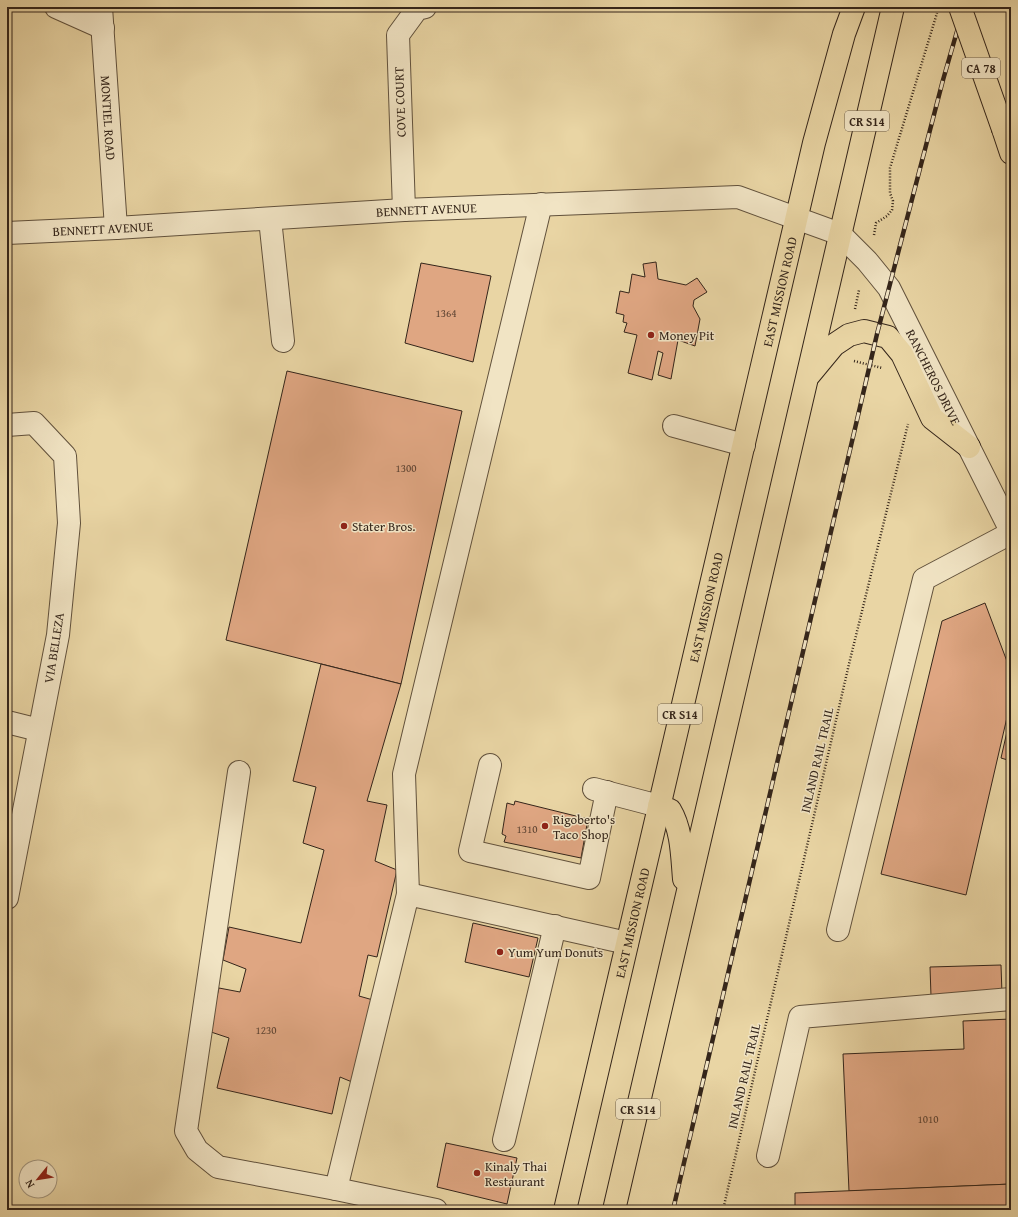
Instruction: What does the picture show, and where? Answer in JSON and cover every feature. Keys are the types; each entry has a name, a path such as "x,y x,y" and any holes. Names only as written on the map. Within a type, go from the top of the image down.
{"main road":[{"name":"EAST MISSION ROAD","path":"565,1210 814,143 842,40 854,7"},
{"name":"CR S14","path":"614,1210 894,7"},
{"name":"CA 78","path":"960,7 1011,153"},
{"path":"808,376 834,345 849,335 864,331 888,337 902,354 932,418 969,447"},
{"path":"659,806 670,810 676,820 682,852 686,905"}],"street":[{"path":"56,7 103,28"},
{"name":"MONTIEL ROAD","path":"102,7 116,228"},
{"name":"COVE COURT","path":"404,210 398,35 417,9 425,7"},
{"name":"BENNETT AVENUE","path":"7,233 116,228 404,210 738,197 840,234"},
{"path":"336,1189 408,894 404,774 541,204"},
{"path":"270,218 283,340"},
{"name":"RANCHEROS DRIVE","path":"840,234 867,261 889,288 1011,532"},
{"name":"VIA BELLEZA","path":"7,898 58,635 69,524 65,456 34,423 12,424"},
{"path":"674,426 744,445"},
{"path":"838,930 924,580 1011,532"},
{"path":"7,722 39,730"},
{"path":"490,765 470,851 478,853 589,878 600,791 659,806"},
{"path":"239,772 186,1131 197,1150 218,1167 336,1189 436,1210"},
{"path":"408,894 627,942"},
{"path":"504,1140 555,926"},
{"path":"768,1156 800,1017 1011,999"}],"path":[{"path":"876,223 887,216 892,210 893,201 890,193 890,168 939,7"},
{"path":"853,315 861,284"},
{"path":"853,299 857,301"},
{"path":"849,358 856,362 886,370"},
{"name":"INLAND RAIL TRAIL","path":"723,1210 849,664 908,421"}],"building":[{"path":"656,262 658,279 686,285 697,278 707,292 694,300 693,306 700,319 695,346 678,340 671,379 658,375 663,353 658,351 652,380 628,373 637,335 624,332 627,323 623,322 624,315 616,313 620,291 629,293 632,274 645,277 643,264"},
{"path":"421,263 491,276 473,362 405,343"},
{"name":"Stater Bros.","path":"287,371 462,411 401,684 226,640"},
{"path":"985,603 1011,672 1011,700 966,895 881,874 942,621"},
{"path":"321,664 401,684 367,801 387,805 375,861 397,870 377,957 368,955 359,996 373,1000 352,1082 340,1077 332,1114 217,1088 229,1038 208,1031 219,988 240,992 246,969 223,960 229,927 301,943 324,850 303,843 316,787 293,781"},
{"path":"1011,714 1011,761 1001,758"},
{"name":"Rigoberto's Taco Shop","path":"515,801 588,819 581,858 504,842 506,836 502,834 507,803 514,805"},
{"path":"473,923 538,938 529,977 465,962"},
{"path":"1001,965 1002,994 931,996 930,967"},
{"path":"1011,1019 1011,1184 849,1191 843,1054 964,1049 963,1021"},
{"name":"Kinaly Thai Restaurant","path":"446,1143 517,1158 507,1204 437,1187"},
{"path":"1011,1184 1011,1210 795,1210 795,1193"}],"railway":[{"path":"673,1210 877,334 943,80 964,7"}],"place":[{"name":"Money Pit","path":"651,335"},
{"name":"Stater Bros.","path":"344,526"},
{"name":"Rigoberto's Taco Shop","path":"545,826"},
{"name":"Yum Yum Donuts","path":"500,952"},
{"name":"Kinaly Thai Restaurant","path":"477,1173"}]}
